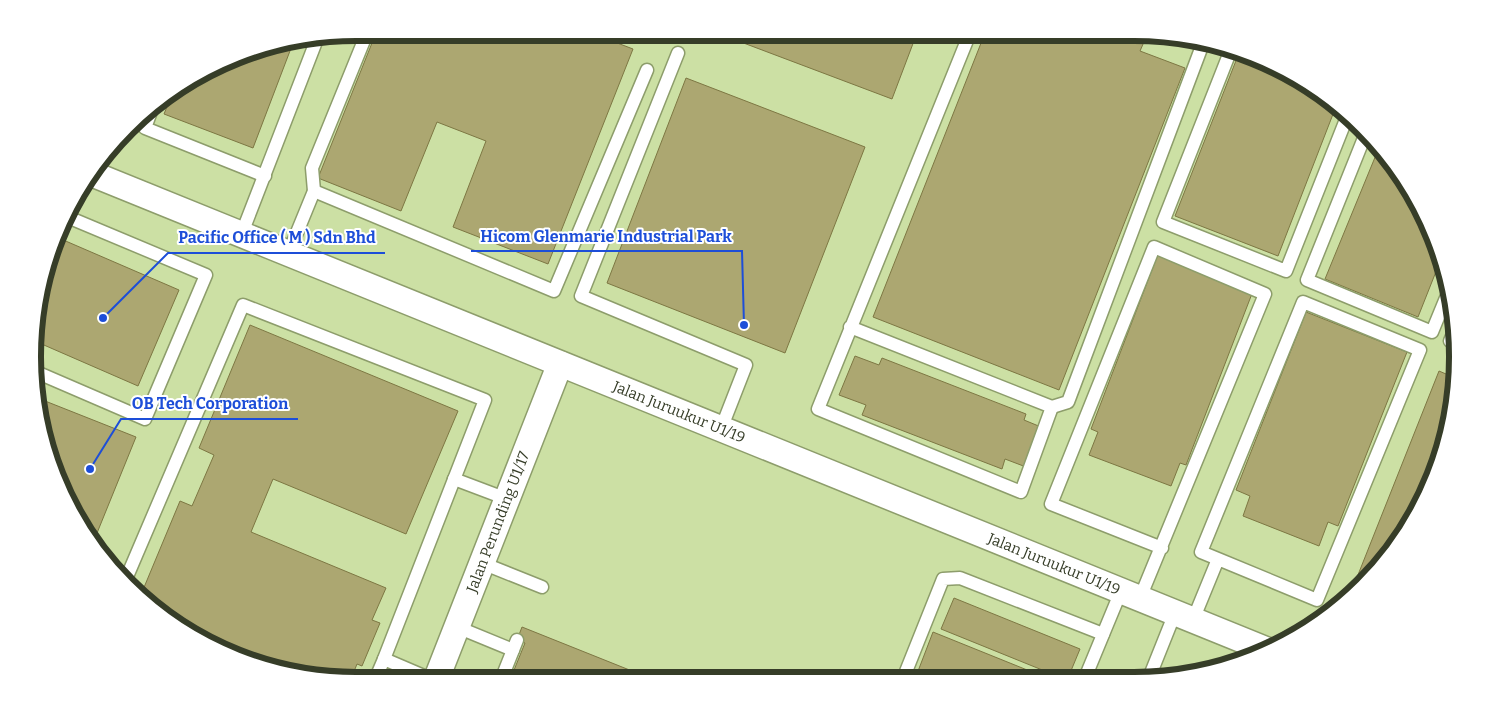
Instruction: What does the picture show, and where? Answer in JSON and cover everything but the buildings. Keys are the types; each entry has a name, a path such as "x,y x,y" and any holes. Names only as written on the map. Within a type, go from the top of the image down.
{"street":[{"name":"Jalan Juruukur U1/19","path":"98,176 1258,646"},
{"name":"Jalan Perunding U1/17","path":"438,672 560,364"}],"lane":[{"path":"289,252 314,192 312,168 364,41"},
{"path":"966,41 818,409 1021,492 1052,407"},
{"path":"242,233 315,44"},
{"path":"850,327 1052,407 1068,402 1201,49"},
{"path":"678,52 581,296 746,365 722,429"},
{"path":"1228,56 1162,222 1286,271 1345,123"},
{"path":"314,192 554,291 647,70"},
{"path":"148,120 145,128 265,176"},
{"path":"1363,141 1307,280 1432,332 1444,303"},
{"path":"42,375 144,418 206,274 73,219"},
{"path":"1087,672 1103,634 1162,548 1265,294 1154,247 1051,504 1162,548"},
{"path":"1303,302 1420,350 1317,600 1218,559 1200,552 1303,302"},
{"path":"128,573 243,305 485,400 378,672"},
{"path":"454,478 507,499"},
{"path":"1153,671 1218,559"},
{"path":"482,563 542,587"},
{"path":"906,672 943,579 960,578 1103,634"},
{"path":"457,627 515,645 504,672"},
{"path":"384,659 416,672"}],"shaded area":[{"path":"1134,41 1195,47 1254,65 1309,94 1341,119 1371,149 1396,181 1425,236 1443,295 1449,356 1443,418 1425,477 1407,514 1384,548 1341,594 1325,607 1291,630 1254,648 1215,661 1175,669 1134,672 356,672 295,666 236,648 181,619 149,594 119,564 94,532 83,514 65,477 47,418 41,356 47,295 65,236 83,199 94,181 119,149 149,119 181,94 236,65 295,47 336,42"}],"place":[{"name":"Pacific Office ( M ) Sdn Bhd","path":"103,318"},
{"name":"Hicom Glenmarie Industrial Park","path":"744,325"},
{"name":"OB Tech Corporation","path":"90,469"}]}
